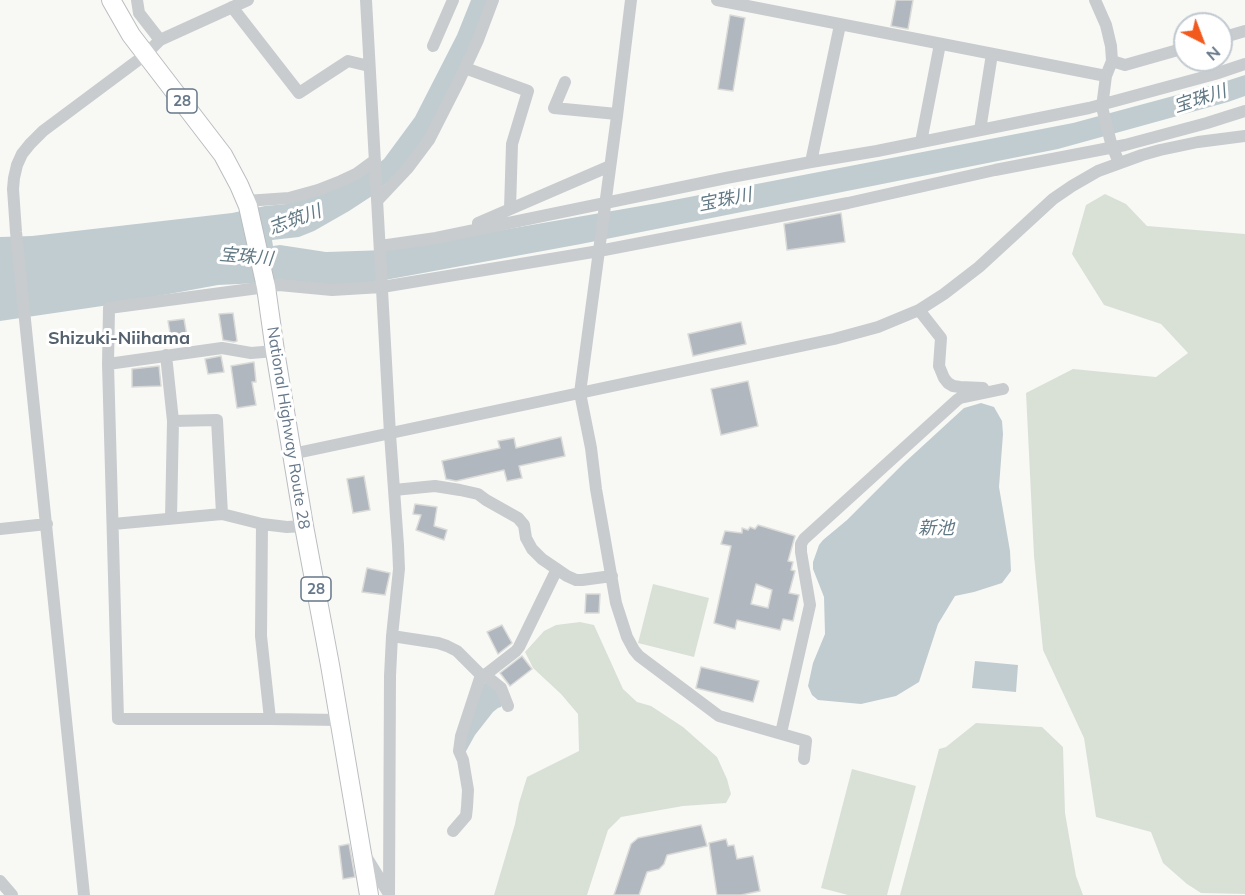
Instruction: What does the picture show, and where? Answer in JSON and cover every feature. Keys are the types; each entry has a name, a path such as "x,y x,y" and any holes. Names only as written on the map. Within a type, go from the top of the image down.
{"highway":[{"name":"National Highway Route 28","path":"111,0 124,25 145,55 223,155 247,203 266,285 304,526 369,895"}],"street":[{"path":"137,0 139,13 160,40"},
{"path":"84,895 16,232 13,189 17,165 22,154 43,131 145,55 160,40 248,0"},
{"path":"366,0 399,569 390,676 389,895"},
{"path":"433,46 453,0"},
{"path":"377,199 408,168 425,146 465,69 493,0"},
{"path":"631,0 580,393 616,603 627,637 639,656 719,716 806,741 804,759"},
{"path":"717,0 1106,76"},
{"path":"1095,0 1106,25 1112,62 1106,76 1102,105 1119,163"},
{"path":"232,7 299,93 348,61 369,66"},
{"path":"812,162 840,25"},
{"path":"921,142 940,44"},
{"path":"1112,62 1125,65 1173,51"},
{"path":"980,130 992,54"},
{"path":"380,246 436,238 477,228 605,206 812,162 1089,108 1245,64"},
{"path":"465,69 528,91 512,144 510,209"},
{"path":"565,82 554,108 617,114"},
{"path":"340,720 118,719 108,364 109,308 266,285 332,290 382,285 599,249 848,203 1163,135 1245,111"},
{"path":"292,454 834,339 878,327 919,310 944,294 972,273 1053,199 1092,174 1142,154 1198,142 1245,136"},
{"path":"247,203 289,198 318,190 356,174 375,162"},
{"path":"477,228 478,223 610,166"},
{"path":"781,733 810,605 801,552 804,538 957,400 1003,389 960,387 948,383 939,366 941,338 919,310"},
{"path":"108,364 222,348 251,353 275,351"},
{"path":"166,355 173,421 171,518"},
{"path":"173,421 217,420 222,513"},
{"path":"394,490 435,486 478,494 522,522 526,538 532,549 557,569 576,580 612,576"},
{"path":"113,524 222,513 262,524 287,527 304,526"},
{"path":"0,529 47,524"},
{"path":"262,524 261,636 270,719"},
{"path":"453,831 465,816 467,807 468,790 463,760 459,751 461,736 483,675 519,647 557,569"},
{"path":"392,636 438,643 457,651 501,688 508,706"},
{"path":"361,848 389,895"},
{"path":"0,880 11,895"},
{"path":"0,888 11,895"}],"shaded area":[{"path":"1105,194 1126,204 1147,226 1245,234 1245,894 1201,893 1163,863 1151,832 1096,817 1084,738 1043,650 1034,556 1026,393 1073,369 1156,377 1188,353 1161,324 1104,305 1072,254 1086,205"},
{"path":"653,584 709,598 694,657 638,643"},
{"path":"580,622 594,625 623,689 637,702 651,706 683,727 717,757 731,794 726,803 683,806 621,817 608,830 587,895 494,895 527,777 579,751 578,714 561,694 533,668 525,652 544,631 556,625"},
{"path":"976,723 1042,727 1063,747 1065,813 1076,876 1083,895 900,895 939,749 946,747"},
{"path":"852,769 916,786 887,895 848,895 821,888"}],"water":[{"path":"471,0 490,0 446,101 408,164 372,196 349,211 299,237 272,240 273,246 326,252 387,250 658,203 1073,123 1245,75 1245,96 1058,149 581,244 374,282 337,286 280,282 218,285 109,305 0,321 0,237 32,236 232,213 287,204 370,170 384,159 415,117 457,35"},
{"name":"新池","path":"981,403 994,407 1002,421 999,487 1010,551 1011,571 1002,583 955,596 938,624 919,682 896,696 861,704 818,700 812,695 808,686 813,663 825,634 824,597 813,569 819,545 964,408"},
{"path":"975,661 1018,665 1016,692 972,688"},
{"path":"486,682 494,685 502,705 493,712 475,735 465,753 463,751 467,727 482,685"}],"building":[{"path":"896,0 913,0 908,29 891,26"},
{"path":"730,15 745,18 733,91 718,89"},
{"path":"841,213 845,242 787,250 784,224"},
{"path":"233,313 237,341 234,342 223,340 219,314"},
{"path":"184,319 188,342 172,345 168,321"},
{"path":"741,322 746,344 693,356 688,334"},
{"path":"221,356 224,372 208,374 205,359"},
{"path":"254,362 256,382 252,382 256,405 237,408 231,366"},
{"path":"159,366 161,386 132,387 132,369"},
{"path":"748,381 758,426 721,435 711,389"},
{"path":"561,437 565,456 519,466 522,478 507,481 504,470 456,481 446,479 442,461 500,448 498,441 514,438 516,448"},
{"path":"364,476 370,510 353,513 347,479"},
{"path":"415,504 437,507 434,526 447,530 444,540 416,530 421,515 413,514"},
{"path":"758,525 795,536 788,561 793,562 791,570 795,571 789,593 799,595 793,621 783,619 780,630 737,620 735,629 714,623 731,546 721,544 725,531 742,533 742,528 755,529","holes":["756,584 772,590 768,608 751,604"]},
{"path":"367,568 390,573 385,595 362,592"},
{"path":"586,594 600,594 599,613 585,613"},
{"path":"502,625 512,643 498,654 487,632"},
{"path":"522,656 532,669 510,686 500,673"},
{"path":"701,667 759,681 753,702 696,688"},
{"path":"701,825 707,846 667,855 664,864 659,869 647,872 639,895 614,895 631,844 638,838"},
{"path":"726,839 728,846 734,845 737,859 753,856 760,891 741,895 717,895 709,843"},
{"path":"349,844 355,877 343,879 339,846"}],"district":[{"name":"Shizuki-Niihama","path":"119,339"}],"water label":[{"name":"宝珠川","path":"1200,99"},
{"name":"宝珠川","path":"725,200"},
{"name":"志筑川","path":"295,220"},
{"name":"宝珠川","path":"246,257"}]}
